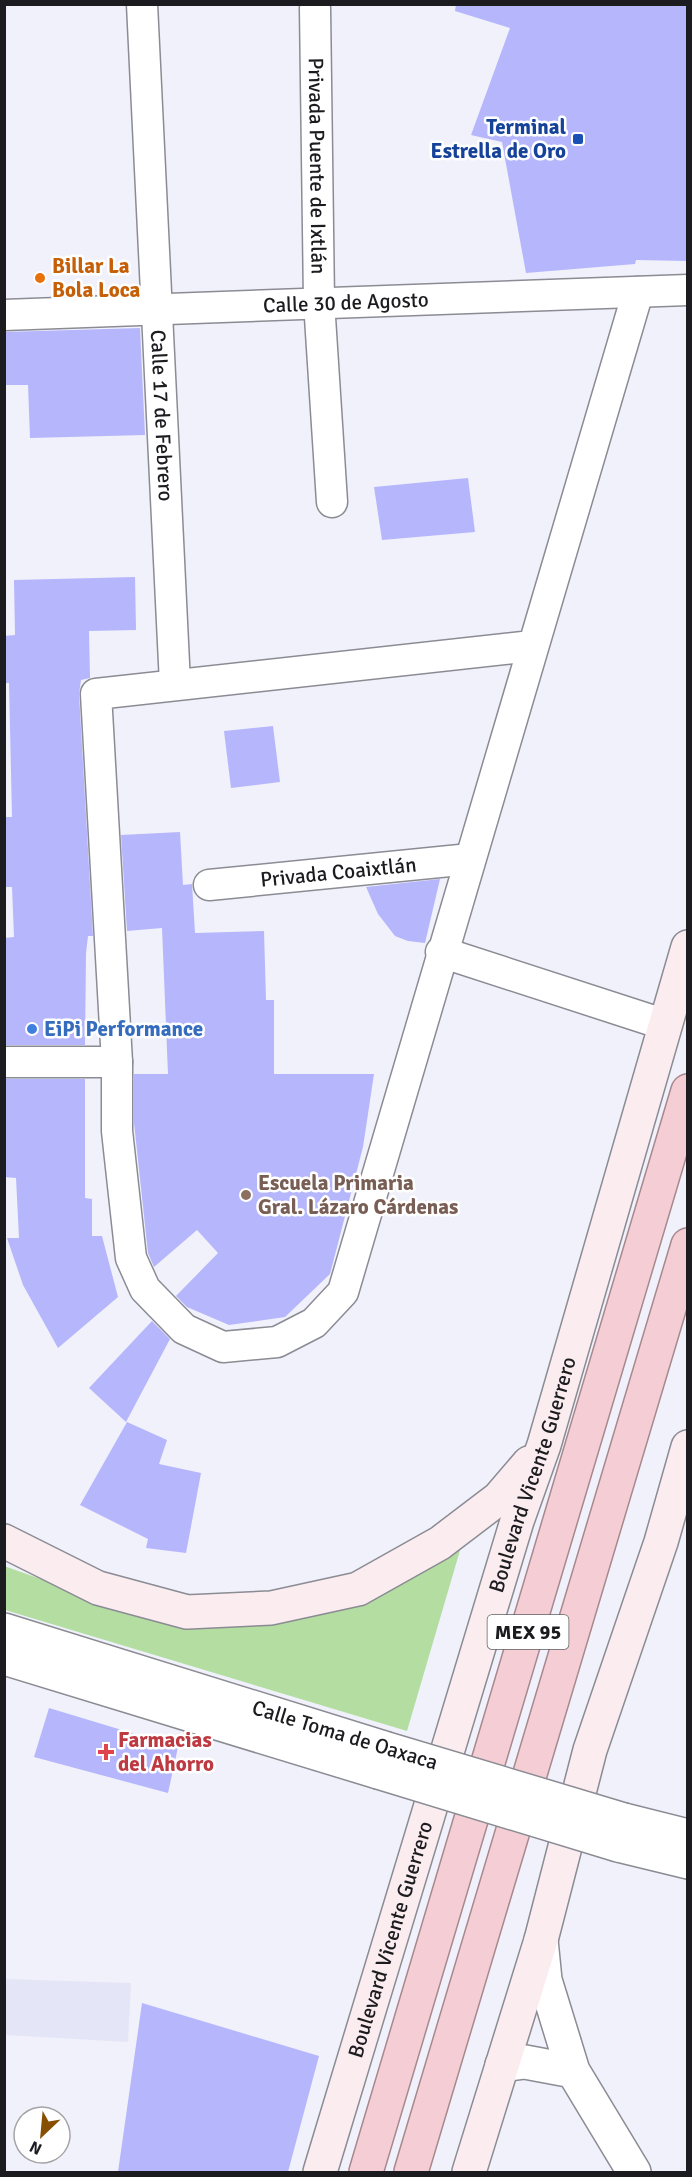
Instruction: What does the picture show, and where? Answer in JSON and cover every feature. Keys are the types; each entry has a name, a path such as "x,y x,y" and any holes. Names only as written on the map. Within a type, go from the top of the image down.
{"highway":[{"name":"Boulevard Vicente Guerrero","path":"366,2172 687,1091"},
{"name":"MEX 95","path":"411,2172 687,1245"}],"main road":[{"name":"Boulevard Vicente Guerrero","path":"320,2172 517,1521 544,1445 687,946"},
{"path":"8,1546 98,1588 187,1612 272,1608 358,1589 440,1543 499,1498 544,1445"},
{"path":"469,2172 541,1940 590,1750 661,1542 687,1447"}],"street":[{"name":"Calle 17 de Febrero","path":"142,4 175,684"},
{"name":"Privada Puente de Ixtlán","path":"315,8 320,302 332,502"},
{"name":"Calle 30 de Agosto","path":"4,315 687,290"},
{"path":"532,646 96,694 117,1062 117,1131 131,1258 145,1288 184,1329 223,1347 278,1342 314,1323 343,1292 441,952 638,292"},
{"name":"Privada Coaixtlán","path":"209,885 470,859"},
{"path":"441,952 666,1025"},
{"path":"4,1062 117,1062"},
{"path":"661,1542 687,1499"},
{"name":"Calle Toma de Oaxaca","path":"4,1630 381,1760"},
{"name":"Calle Toma de Oaxaca","path":"4,1658 381,1760 621,1832 687,1862"},
{"name":"Calle Toma de Oaxaca","path":"621,1832 687,1836"},
{"path":"541,1940 546,1980 573,2072 634,2172"},
{"path":"501,2065 525,2062 573,2072"}],"shaded area":[{"path":"4,1979 131,1983 128,2042 5,2035"}],"green space":[{"path":"466,1530 407,1731 5,1610 4,1566 106,1602 254,1615"}],"building":[{"name":"Terminal Estrella de Oro","path":"456,4 687,4 687,261 636,260 635,264 526,273 502,142 471,135 510,28 455,11"},
{"path":"140,328 145,435 30,438 28,385 4,385 4,332"},
{"path":"468,478 475,532 382,540 374,487"},
{"path":"135,577 136,630 89,631 90,678 81,680 79,694 93,936 88,936 86,953 85,1045 4,1045 4,938 14,937 12,887 4,887 4,817 12,817 9,683 4,683 4,636 15,635 14,580"},
{"path":"273,726 280,782 231,788 224,731"},
{"name":"Escuela Primaria Gral. Lázaro Cárdenas","path":"180,832 183,885 192,884 195,933 264,931 266,1000 274,1000 274,1074 374,1074 363,1147 330,1274 285,1317 229,1325 187,1307 176,1296 218,1253 197,1230 154,1267 148,1253 134,1123 134,1074 168,1074 162,928 127,931 121,835"},
{"path":"440,879 425,943 408,941 395,936 378,914 366,887"},
{"path":"4,1079 85,1079 85,1198 92,1199 92,1236 102,1236 118,1297 58,1348 23,1285 7,1238 19,1238 16,1178 4,1177"},
{"path":"152,1321 170,1339 126,1422 89,1388"},
{"path":"127,1422 167,1440 159,1464 201,1473 186,1553 146,1548 148,1539 80,1505"},
{"name":"Farmacias del Ahorro","path":"49,1708 178,1747 168,1793 34,1757"},
{"path":"142,2003 319,2056 288,2172 118,2172"}],"place":[{"name":"Terminal Estrella de Oro","path":"578,139"},
{"name":"Billar La Bola Loca","path":"40,278"},
{"name":"EiPi Performance","path":"32,1029"},
{"name":"Escuela Primaria Gral. Lázaro Cárdenas","path":"246,1195"},
{"name":"Farmacias del Ahorro","path":"106,1752"}]}
